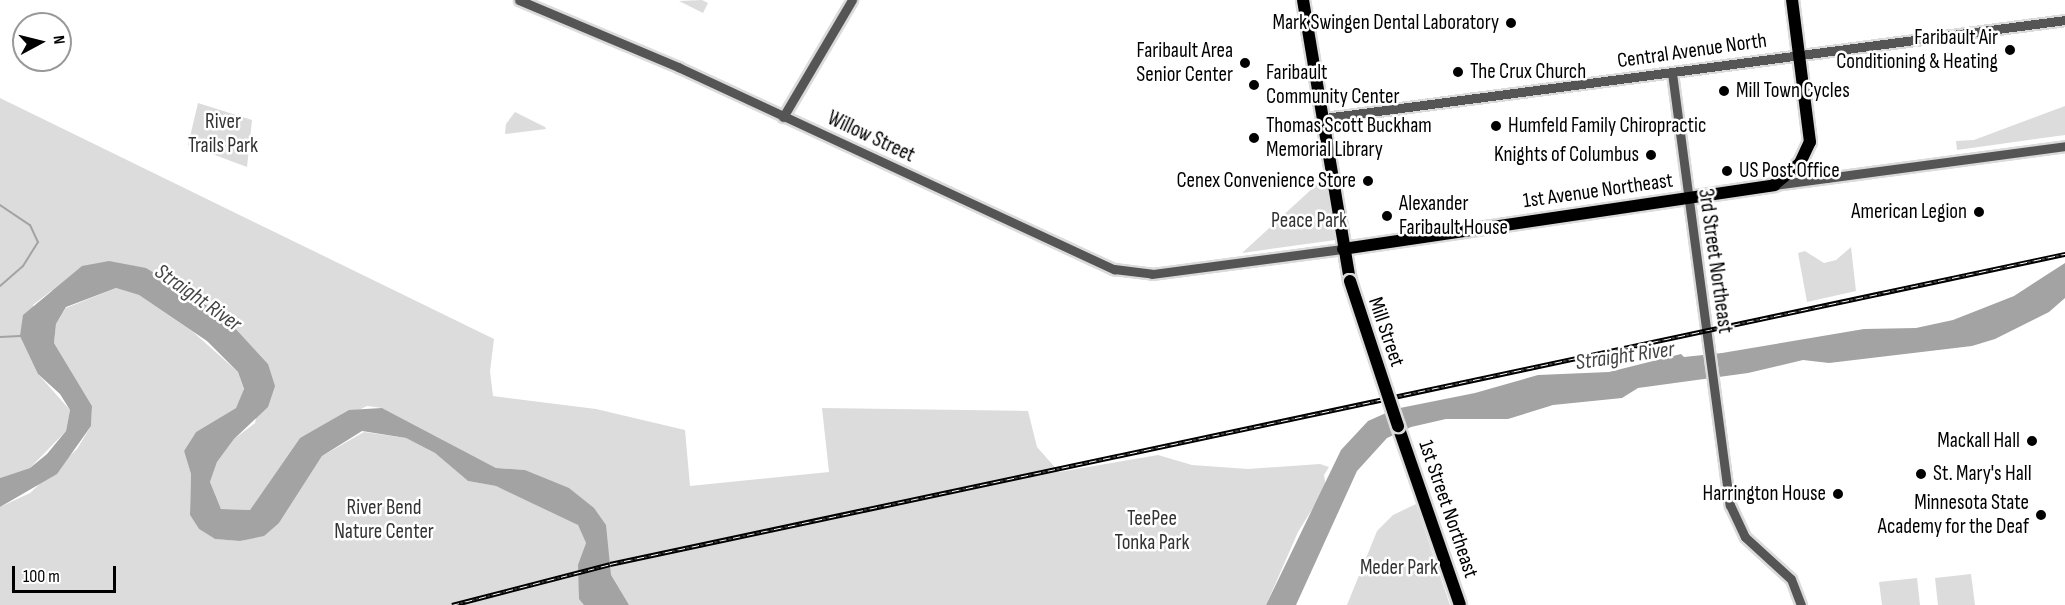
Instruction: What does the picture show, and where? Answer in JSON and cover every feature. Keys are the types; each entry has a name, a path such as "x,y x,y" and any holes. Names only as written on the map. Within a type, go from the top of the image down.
{"main road":[{"name":"Mill Street","path":"1303,0 1350,281 1398,426"},
{"path":"1774,185 1800,163 1807,151 1810,130 1792,0"},
{"name":"1st Avenue Northeast","path":"1343,249 1774,185"},
{"name":"1st Street Northeast","path":"1398,426 1460,605"}],"street":[{"name":"Willow Street","path":"519,0 783,117 1114,269 1152,274 1213,264"},
{"path":"783,117 852,0"},
{"name":"Central Avenue North","path":"1324,118 2065,20"},
{"name":"3rd Street Northeast","path":"1672,73 1723,455 1735,522 1754,548 1791,579 1801,605"},
{"name":"1st Avenue Northeast","path":"1774,185 2065,146"},
{"path":"1800,163 1816,175 1832,179"},
{"name":"1st Avenue Northeast","path":"1213,264 1343,249"}],"green space":[{"path":"702,0 708,3 703,13 679,1"},
{"path":"0,98 494,339 490,371 493,396 596,409 685,430 690,486 829,472 822,408 1028,411 1037,447 1059,472 1158,455 1192,465 1248,469 1320,464 1329,467 1324,475 1326,487 1298,532 1266,605 0,605 0,507 30,493 77,449 91,426 92,406 54,343 56,324 66,308 116,288 139,295 192,331 238,372 244,390 236,408 196,432 184,451 191,474 190,515 199,529 215,539 241,541 279,523 322,456 364,432 406,438 435,453 468,481 496,486 559,513 578,525 586,543 579,565 608,554 546,479 525,470 496,468 382,408 367,406 300,438 250,510 221,509 210,482 217,462 234,439 255,423 268,364 224,316 169,280 51,291 33,305 38,374 70,410 66,431 30,468 0,478"},
{"name":"River Trails Park","path":"198,103 252,120 247,167 188,145"},
{"path":"2065,106 2065,135 1957,150 1956,141 1974,140"},
{"path":"515,112 546,129 505,134 506,124"},
{"name":"Peace Park","path":"1326,176 1335,240 1242,253"},
{"path":"1851,247 1856,291 1807,302 1798,253 1805,251 1824,263 1836,260"},
{"name":"Meder Park","path":"1416,504 1450,605 1347,605 1377,531 1393,515"},
{"path":"1971,574 1975,605 1938,605 1935,578"},
{"path":"1917,578 1920,605 1882,605 1879,582"}],"shaded area":[{"path":"109,261 146,268 224,316 268,364 275,386 268,407 234,439 217,462 210,482 221,509 250,510 300,438 349,410 382,408 496,468 525,470 569,488 594,508 606,525 611,575 629,605 584,605 579,599 578,565 586,543 578,525 496,486 468,481 435,453 406,438 362,431 322,456 279,523 264,536 240,541 215,539 199,529 190,515 191,474 184,451 196,432 236,408 244,389 238,372 207,341 139,295 116,288 66,307 56,324 54,343 92,406 91,426 57,474 0,507 0,478 30,468 47,454 66,431 70,410 60,394 38,374 20,336 23,315 82,266"},
{"path":"2065,263 2065,298 2049,312 1995,339 1972,346 1829,363 1803,360 1748,373 1638,388 1622,398 1553,405 1508,419 1446,419 1411,427 1387,438 1357,471 1296,605 1266,605 1341,450 1368,421 1395,409 1475,393 1538,375 1609,372 1681,354 1684,357 1722,353 1864,329 1916,328 1953,320 2014,296"}],"waterway":[{"path":"0,205 30,225 38,242 23,266 0,286"},
{"path":"0,337 20,336"}],"railway":[{"path":"452,605 610,564 2065,254"}],"place":[{"name":"Mark Swingen Dental Laboratory","path":"1511,23"},
{"name":"Faribault Air Conditioning & Heating","path":"2010,50"},
{"name":"Faribault Area Senior Center","path":"1245,63"},
{"name":"The Crux Church","path":"1458,72"},
{"name":"Faribault Community Center","path":"1254,85"},
{"name":"Mill Town Cycles","path":"1724,91"},
{"name":"Humfeld Family Chiropractic","path":"1496,126"},
{"name":"Thomas Scott Buckham Memorial Library","path":"1254,138"},
{"name":"Knights of Columbus","path":"1651,155"},
{"name":"US Post Office","path":"1727,171"},
{"name":"Cenex Convenience Store","path":"1368,181"},
{"name":"American Legion","path":"1979,212"},
{"name":"Alexander Faribault House","path":"1387,216"},
{"name":"Mackall Hall","path":"2032,441"},
{"name":"St. Mary's Hall","path":"1921,474"},
{"name":"Harrington House","path":"1838,494"},
{"name":"Minnesota State Academy for the Deaf","path":"2041,515"}],"water label":[{"name":"Straight River","path":"198,298"},
{"name":"Straight River","path":"1625,356"}],"park label":[{"name":"River Bend Nature Center","path":"384,520"},
{"name":"TeePee Tonka Park","path":"1152,531"}]}
